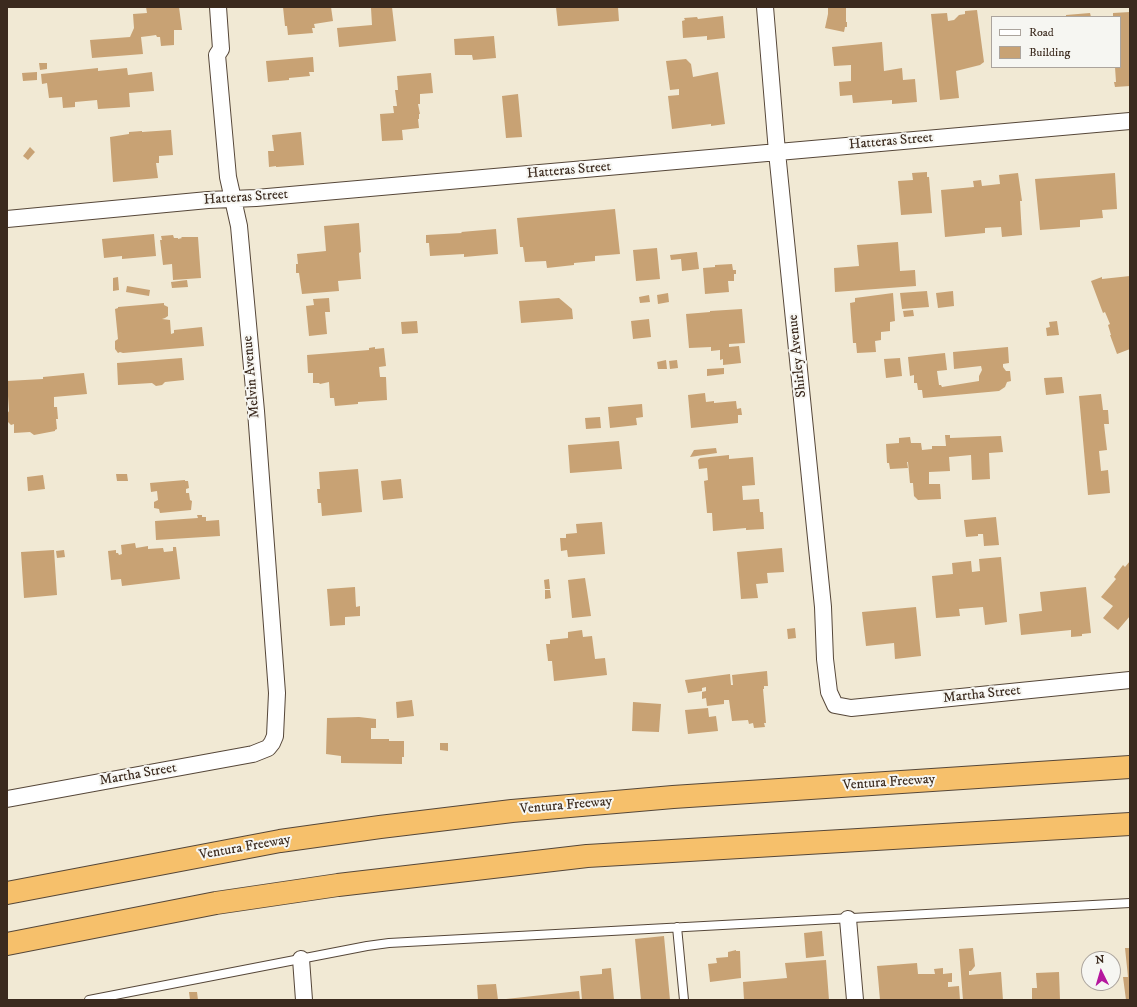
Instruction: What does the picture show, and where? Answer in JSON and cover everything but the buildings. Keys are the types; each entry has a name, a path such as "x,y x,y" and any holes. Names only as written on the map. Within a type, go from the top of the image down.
{"highway":[{"path":"1040,773 1130,756"},
{"name":"Ventura Freeway","path":"7,893 280,842 380,827 512,811 673,797 1130,767"},
{"path":"7,944 216,904 338,885 519,863 587,856 1126,825"}],"street":[{"name":"Melvin Avenue","path":"218,7 221,48 217,55 228,177 239,226 256,411 277,692 275,736 268,748"},
{"name":"Shirley Avenue","path":"765,7 777,152 823,607 829,692 835,705"},
{"name":"Hatteras Street","path":"7,219 1130,122"},
{"name":"Martha Street","path":"835,705 851,708 1130,680"},
{"name":"Martha Street","path":"7,799 253,754 268,748"},
{"path":"848,919 855,1000"},
{"path":"300,959 304,1000"}],"lane":[{"path":"89,1000 389,943 1130,903"},
{"path":"677,927 684,1000"}]}
